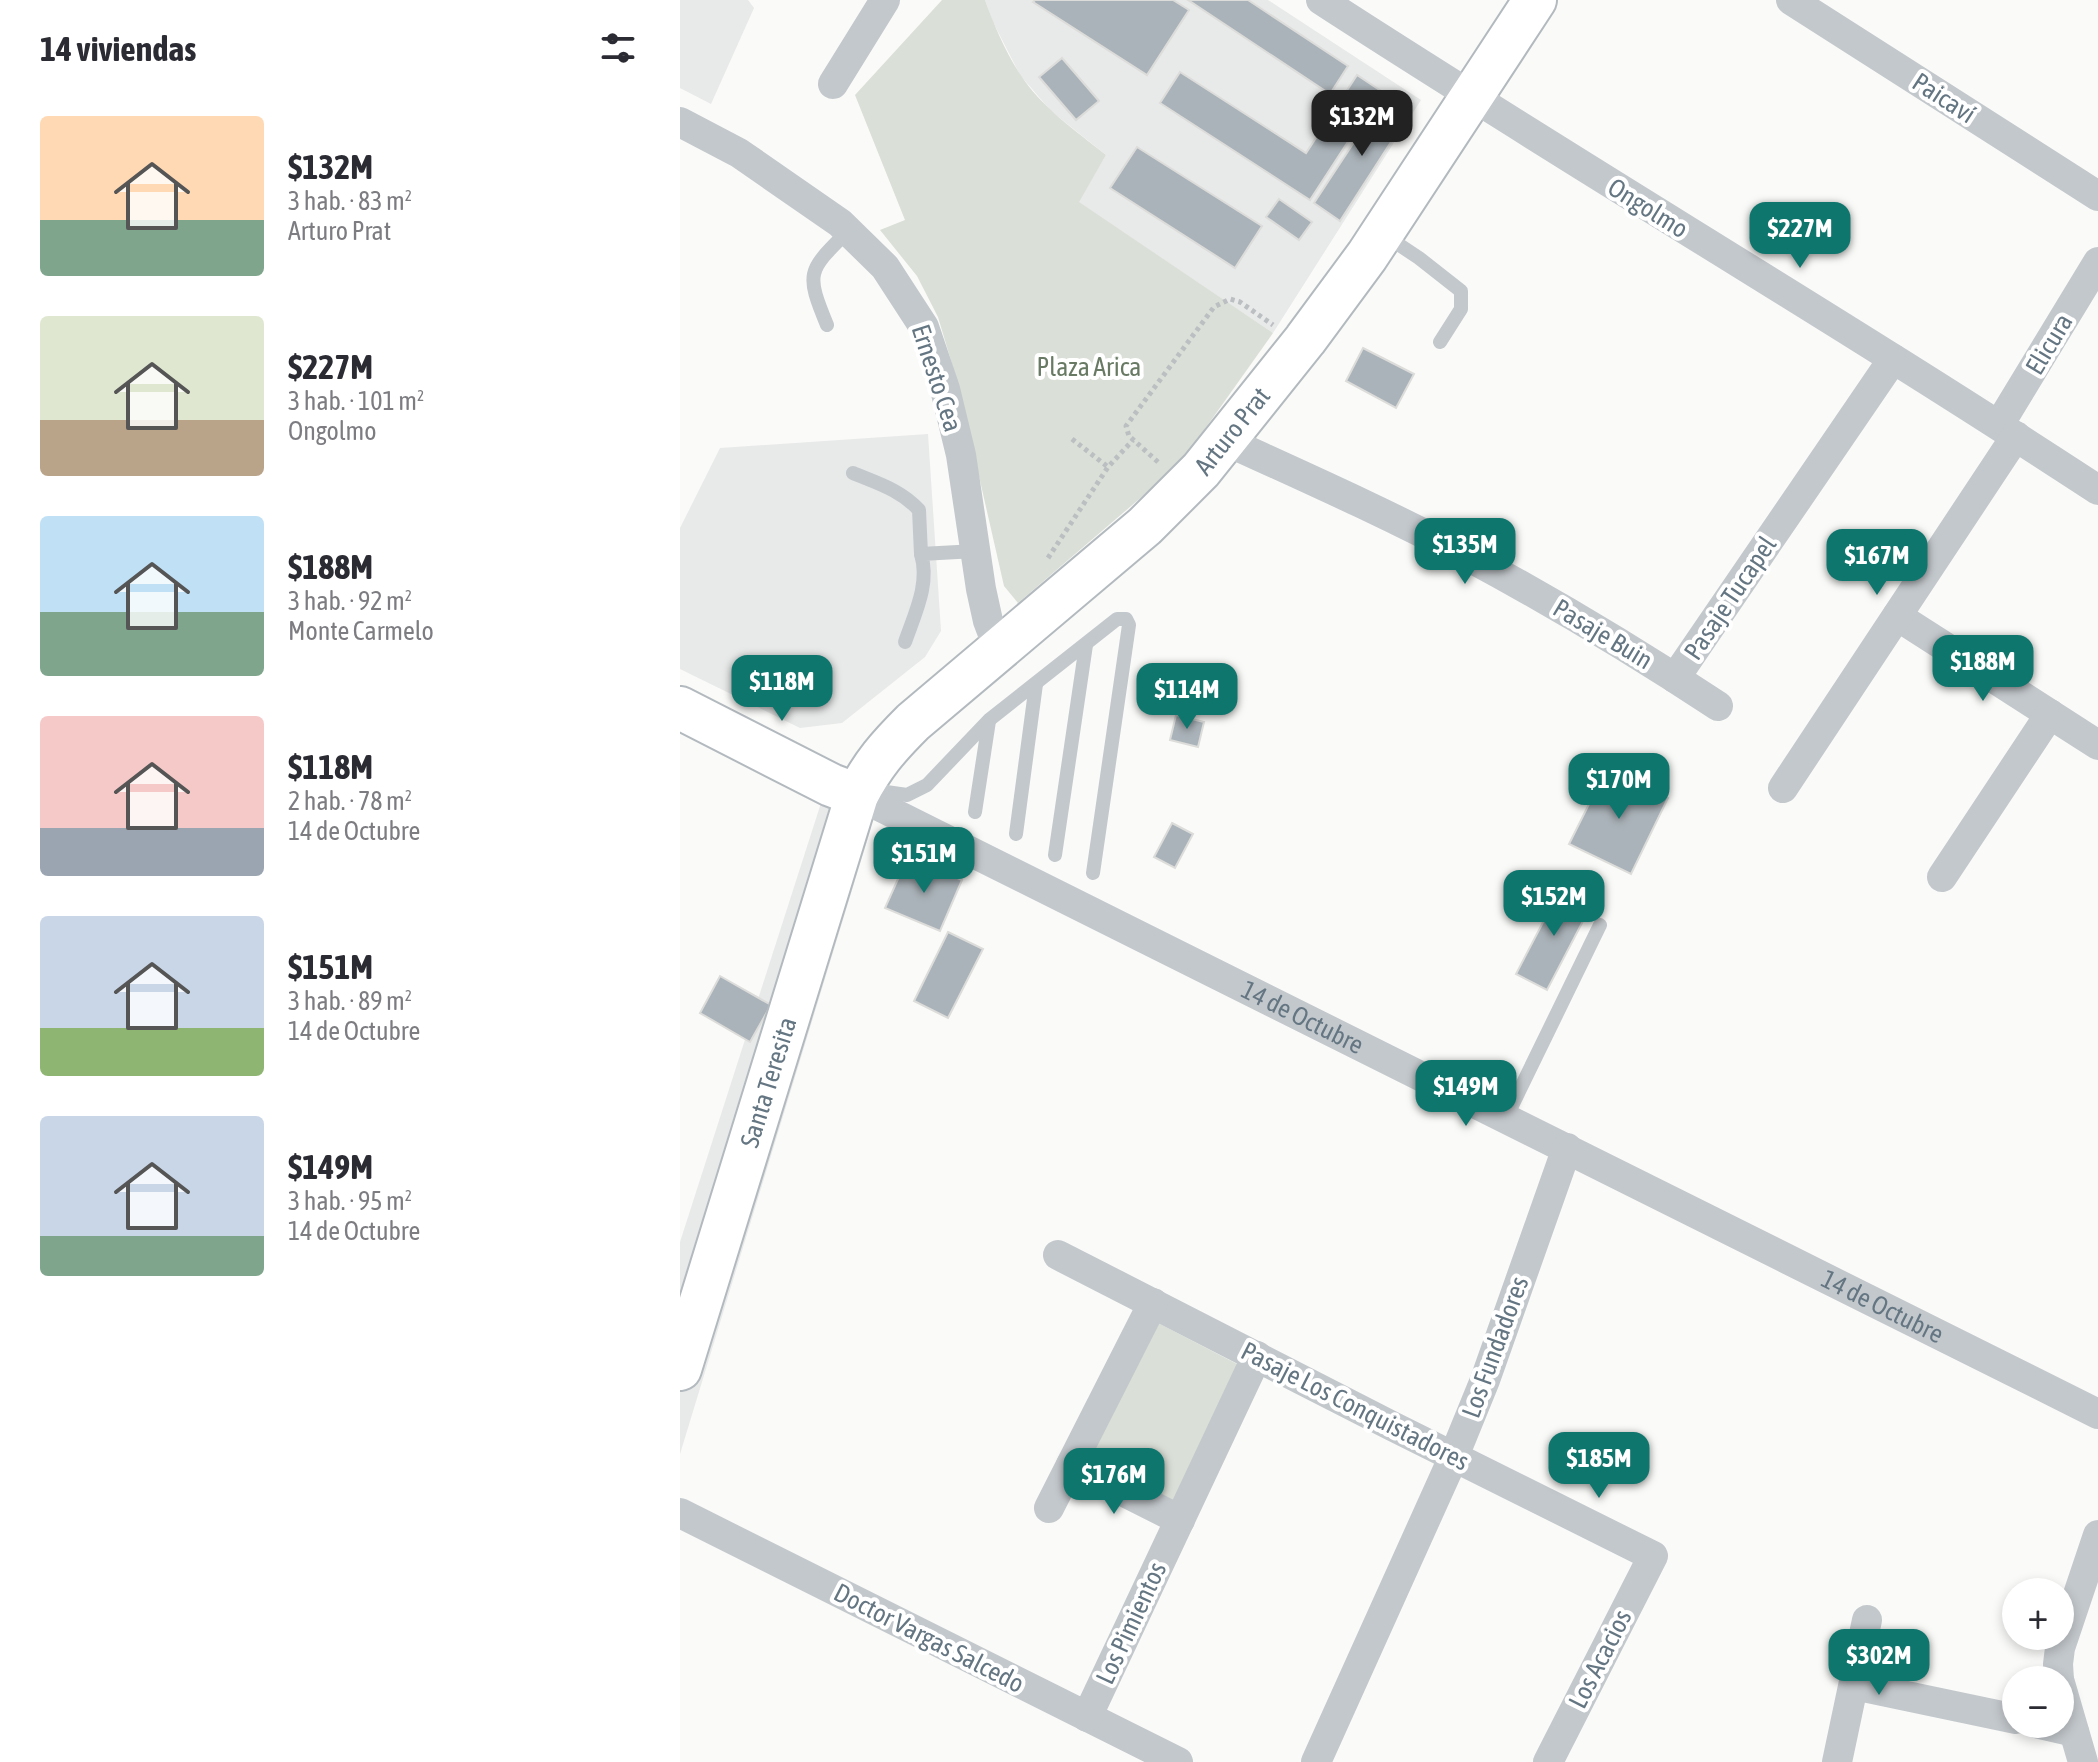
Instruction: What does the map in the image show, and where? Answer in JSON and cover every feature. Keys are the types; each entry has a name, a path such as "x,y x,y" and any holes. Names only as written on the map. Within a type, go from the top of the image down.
{"street":[{"name":"Ongolmo","path":"1321,0 2098,490"},
{"name":"Arturo Prat","path":"859,792 869,772 892,742 1145,526 1226,441 1382,234 1535,0"},
{"name":"Paicaví","path":"1791,0 2098,196"},
{"path":"833,84 875,5"},
{"name":"Ernesto Cea","path":"680,122 739,153 840,223 885,267 924,327 945,389 961,455 988,621 999,650"},
{"name":"Elicura","path":"1783,788 1897,616 2008,431 2098,262"},
{"name":"Pasaje Tucapel","path":"1675,678 1893,359"},
{"name":"Pasaje Buin","path":"1226,441 1465,555 1548,601 1718,706"},
{"path":"1897,616 2098,745"},
{"name":"14 de Octubre","path":"680,708 831,785 859,792 2098,1414"},
{"path":"1942,877 2050,714"},
{"name":"Santa Teresita","path":"680,1369 859,792"},
{"name":"Los Fundadores","path":"1316,1762 1454,1456 1485,1380 1567,1148"},
{"name":"Pasaje Los Conquistadores","path":"1058,1255 1653,1556"},
{"path":"1049,1508 1153,1303"},
{"name":"Los Pimientos","path":"1087,1717 1257,1356"},
{"path":"1071,1465 1180,1520"},
{"name":"Doctor Vargas Salcedo","path":"680,1513 1178,1762"},
{"path":"2058,1666 2060,1648 2098,1535"},
{"name":"Los Acacios","path":"1548,1762 1653,1556"},
{"path":"1837,1762 1867,1620"},
{"path":"1854,1685 2002,1716"},
{"path":"2074,1732 2083,1762"}],"lane":[{"path":"827,325 814,292 815,266 848,231"},
{"path":"1382,234 1461,291 1461,309 1440,342"},
{"path":"853,473 893,489 911,500 919,510 921,554 926,569 905,642"},
{"path":"921,554 976,551"},
{"path":"859,792 907,795 927,785 989,720 1117,619 1126,619 1129,625 1093,873"},
{"path":"1055,855 1086,645"},
{"path":"1016,834 1036,684"},
{"path":"975,812 989,720"},
{"path":"1506,1118 1600,925"}],"path":[{"path":"1162,466 1133,440 1126,426 1214,307 1230,299 1240,302 1283,332"},
{"path":"1072,439 1108,467"},
{"path":"1041,569 1108,467 1133,440"}],"shaded area":[{"path":"680,0 748,0 754,8 711,104 680,88"},
{"path":"985,0 1268,0 1421,100 1273,333 1078,202 1106,155 1051,111 1020,75"},
{"path":"928,434 941,631 925,657 842,723 800,728 680,669 680,528 720,448"},
{"path":"821,803 871,828 680,1454 680,1242"}],"green space":[{"name":"Plaza Arica","path":"942,0 985,0 1005,47 1028,86 1060,118 1106,155 1079,202 1273,333 1180,464 1018,603 1004,586 958,384 938,317 917,276 880,230 905,220 855,95"},
{"path":"1158,1323 1239,1365 1171,1509 1082,1464"}],"building":[{"path":"1173,0 1189,10 1147,75 1033,2"},
{"path":"1188,0 1248,0 1348,66 1330,94"},
{"path":"1062,58 1099,101 1076,120 1039,77"},
{"path":"1180,72 1306,153 1357,75 1381,91 1310,200 1160,103"},
{"path":"1385,95 1411,111 1340,221 1314,203"},
{"path":"1137,147 1262,226 1235,268 1110,188"},
{"path":"1279,199 1312,222 1299,240 1266,217"},
{"path":"1363,348 1414,374 1396,408 1346,381"},
{"path":"1176,715 1204,722 1198,747 1170,740"},
{"path":"1607,768 1668,798 1631,874 1569,844"},
{"path":"1172,823 1193,834 1175,868 1154,857"},
{"path":"918,861 962,880 940,931 885,908 902,870"},
{"path":"1562,886 1593,902 1547,990 1516,974"},
{"path":"948,932 983,949 948,1018 914,1001"},
{"path":"720,976 771,1005 750,1042 700,1013"}]}
